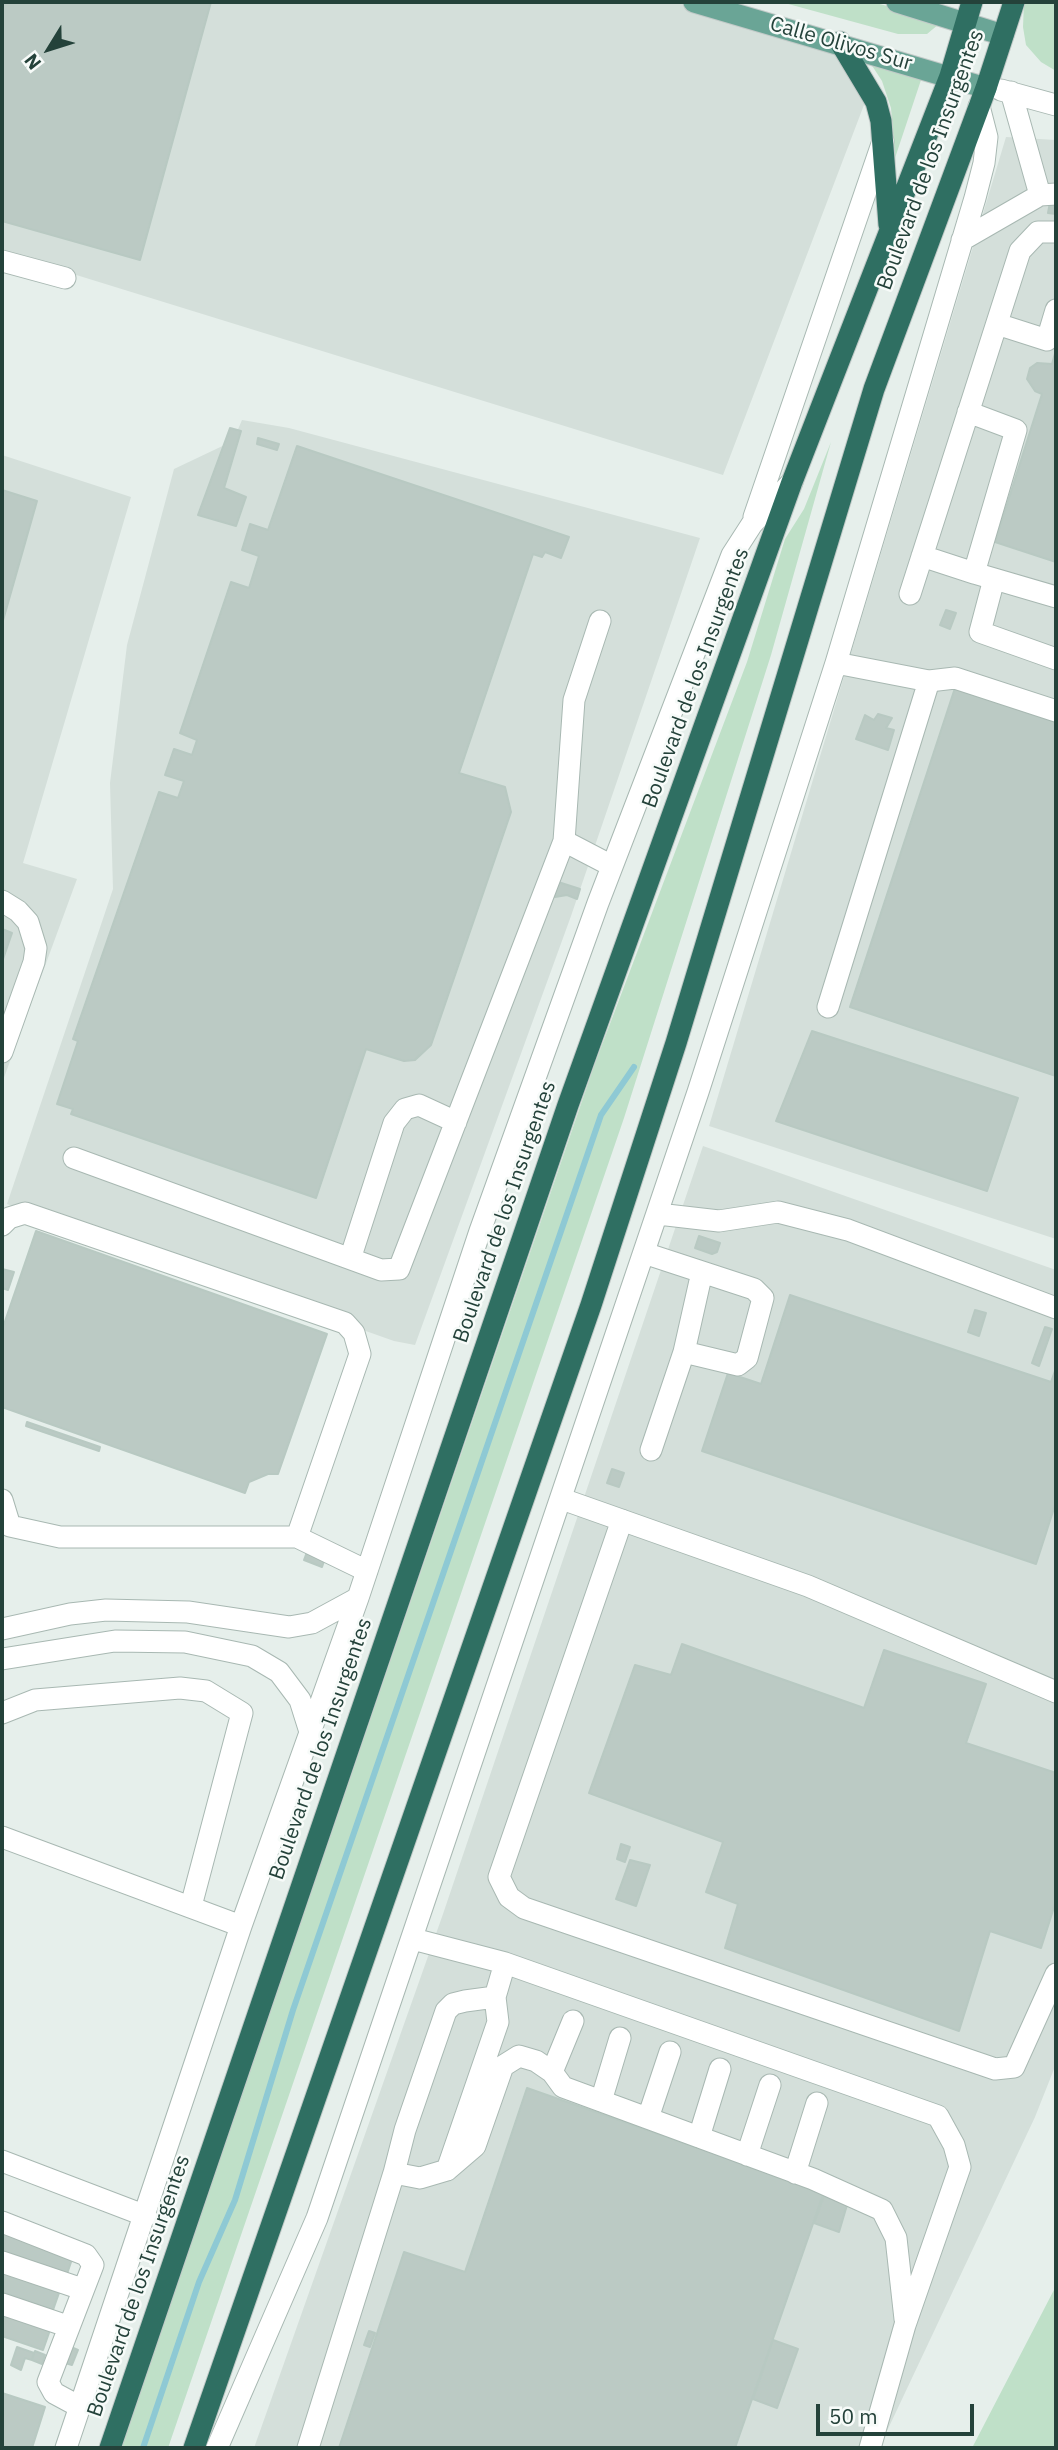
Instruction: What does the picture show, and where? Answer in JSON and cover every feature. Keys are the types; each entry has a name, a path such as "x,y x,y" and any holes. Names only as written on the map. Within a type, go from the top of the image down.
{"highway":[{"name":"Boulevard de los Insurgentes","path":"110,2448 559,1132 792,482 950,76 972,2"},
{"name":"Boulevard de los Insurgentes","path":"194,2448 595,1292 676,1043 870,401 983,97 1013,2"},
{"path":"840,43 876,102 883,141 890,230"}],"main road":[{"name":"Calle Olivos Sur","path":"694,2 950,76 983,97"},
{"path":"897,2 1003,35"}],"street":[{"path":"962,240 1048,195 1011,92"},
{"path":"217,2448 317,2218 658,1214 836,663 962,240 984,163 987,137 983,97 1011,92 1056,105"},
{"path":"752,524 883,141"},
{"path":"910,594 1020,251 1038,232 1056,232"},
{"path":"2,261 65,278"},
{"path":"997,324 1047,340 1056,310"},
{"path":"968,412 1016,430 984,576 980,632 1056,659"},
{"path":"66,2448 146,2216 241,1926 358,1598 480,1231 612,866 732,555 752,524 792,482"},
{"path":"922,556 1056,597"},
{"path":"74,1158 381,1269 399,1269 564,841 574,700 600,621"},
{"path":"836,663 929,681 955,678 1056,711"},
{"path":"828,1007 929,681"},
{"path":"564,841 612,866"},
{"path":"2,901 18,911 28,922 36,948 34,962 2,1052"},
{"path":"351,1256 394,1123 405,1109 419,1105 456,1122"},
{"path":"658,1214 719,1221 778,1212 848,1230 1056,1308"},
{"path":"2,1225 9,1218 25,1213 345,1323 354,1333 360,1354 297,1537"},
{"path":"644,1253 754,1289 763,1298 747,1358 738,1365 684,1352"},
{"path":"651,1450 684,1352 702,1272"},
{"path":"562,1499 808,1586 1056,1692"},
{"path":"2,1500 10,1525 60,1537 297,1537 367,1571"},
{"path":"622,1520 499,1877 509,1897 524,1909 995,2069 1014,2067 1056,1974"},
{"path":"2,1629 71,1614 106,1610 187,1612 289,1627 312,1623 358,1598"},
{"path":"2,1660 116,1641 185,1642 252,1656 279,1672 300,1700 311,1735"},
{"path":"2,1713 35,1700 180,1688 206,1691 242,1713 191,1906"},
{"path":"2,1837 241,1926"},
{"path":"413,1939 505,1963 938,2116 954,2145 960,2167 905,2325 870,2448"},
{"path":"447,2170 498,2022 495,1997 505,1963"},
{"path":"308,2448 405,2130 446,2011 453,2004 465,2000 495,1997"},
{"path":"552,2072 573,2021"},
{"path":"601,2101 620,2038"},
{"path":"648,2118 670,2052"},
{"path":"394,2173 420,2178 447,2170 475,2146 503,2066 519,2056 536,2061 552,2072 563,2087 795,2173 882,2210 896,2238 905,2325"},
{"path":"699,2137 720,2070"},
{"path":"747,2155 770,2085"},
{"path":"795,2173 817,2103"},
{"path":"2,2161 146,2216"},
{"path":"2,2222 86,2255 93,2265 67,2326 48,2382 54,2393 80,2407"},
{"path":"2,2262 82,2289"},
{"path":"2,2304 67,2326"}],"shaded area":[{"path":"2,2 741,2 742,11 826,37 867,97 723,475 2,252"},
{"path":"1006,137 1056,140 1056,1239 709,1126"},
{"path":"242,420 289,428 700,538 571,916 415,1345 394,1341 7,1204 113,889 110,783 127,645 174,469 233,441"},
{"path":"2,455 131,497 23,863 77,879 2,1083"},
{"path":"703,1146 1056,1270 1056,2064 1035,2117 879,2448 254,2448 443,1914"}],"green space":[{"path":"781,2 872,2 933,18 939,24 927,34 898,34"},
{"path":"1024,2 1056,2 1056,71 1041,62 1026,45 1023,27"},
{"path":"869,61 922,77 895,158 891,108 882,81"},
{"path":"831,442 771,655 624,1118 168,2448 121,2448 594,1066 747,662 785,539 804,509"},
{"path":"1056,2286 1056,2448 972,2448"}],"building":[{"path":"2,2 211,2 140,260 2,221"},
{"path":"1050,202 1056,203 1056,214 1048,213"},
{"path":"1056,350 1056,562 995,542 1042,394 1035,391 1027,379 1030,368 1037,363 1052,364"},
{"path":"230,428 241,431 224,488 246,497 236,526 198,515"},
{"path":"258,438 279,444 277,450 257,444"},
{"path":"297,446 569,537 561,558 545,552 542,557 533,554 459,773 505,787 511,812 431,1045 415,1060 404,1061 366,1049 316,1198 71,1114 73,1109 57,1104 78,1041 73,1039 159,792 178,798 184,781 165,775 174,749 192,755 197,740 180,733 231,582 249,588 259,556 242,550 250,524 268,530"},
{"path":"2,490 37,501 2,624"},
{"path":"946,610 956,613 950,629 940,625"},
{"path":"955,688 1056,722 1056,1076 850,1007"},
{"path":"878,714 892,718 886,728 894,730 888,750 856,739 865,715 874,720"},
{"path":"552,880 580,889 577,899 567,895 555,897"},
{"path":"2,929 12,933 2,962"},
{"path":"812,1031 1018,1098 987,1191 776,1121"},
{"path":"36,1231 327,1334 278,1474 268,1474 249,1482 245,1493 2,1407 2,1330"},
{"path":"699,1236 720,1243 717,1252 712,1254 695,1248"},
{"path":"2,1269 14,1272 8,1290 2,1288"},
{"path":"790,1295 1051,1382 1056,1368 1056,1502 1036,1564 702,1451 728,1373 761,1384"},
{"path":"975,1310 986,1313 979,1336 968,1332"},
{"path":"1045,1327 1052,1329 1039,1366 1032,1363"},
{"path":"27,1422 100,1447 99,1451 26,1426"},
{"path":"612,1469 624,1473 619,1487 607,1483"},
{"path":"307,1552 325,1558 322,1567 304,1560"},
{"path":"682,1644 864,1708 884,1650 986,1684 966,1743 1056,1773 1056,1901 1041,1948 990,1931 959,2031 725,1948 738,1904 706,1892 723,1842 589,1793 635,1665 671,1675"},
{"path":"621,1844 630,1847 625,1862 617,1859"},
{"path":"630,1860 650,1865 636,1906 616,1899"},
{"path":"527,2088 824,2192 735,2448 339,2448 404,2252 465,2272"},
{"path":"824,2196 847,2205 839,2232 814,2223"},
{"path":"2,2228 74,2253 67,2274 2,2251"},
{"path":"2,2270 60,2290 53,2310 2,2292"},
{"path":"2,2313 50,2330 43,2350 2,2336"},
{"path":"369,2331 375,2333 370,2347 364,2345"},
{"path":"773,2340 798,2349 777,2408 753,2399"},
{"path":"17,2347 34,2353 32,2360 25,2358 21,2370 11,2365"},
{"path":"71,2347 78,2350 72,2365 65,2363"},
{"path":"35,2351 45,2355 42,2364 32,2360"},
{"path":"2,2393 45,2407 32,2448 2,2448"}],"waterway":[{"path":"143,2448 199,2282 235,2200 293,2010 601,1115 634,1067"}]}
